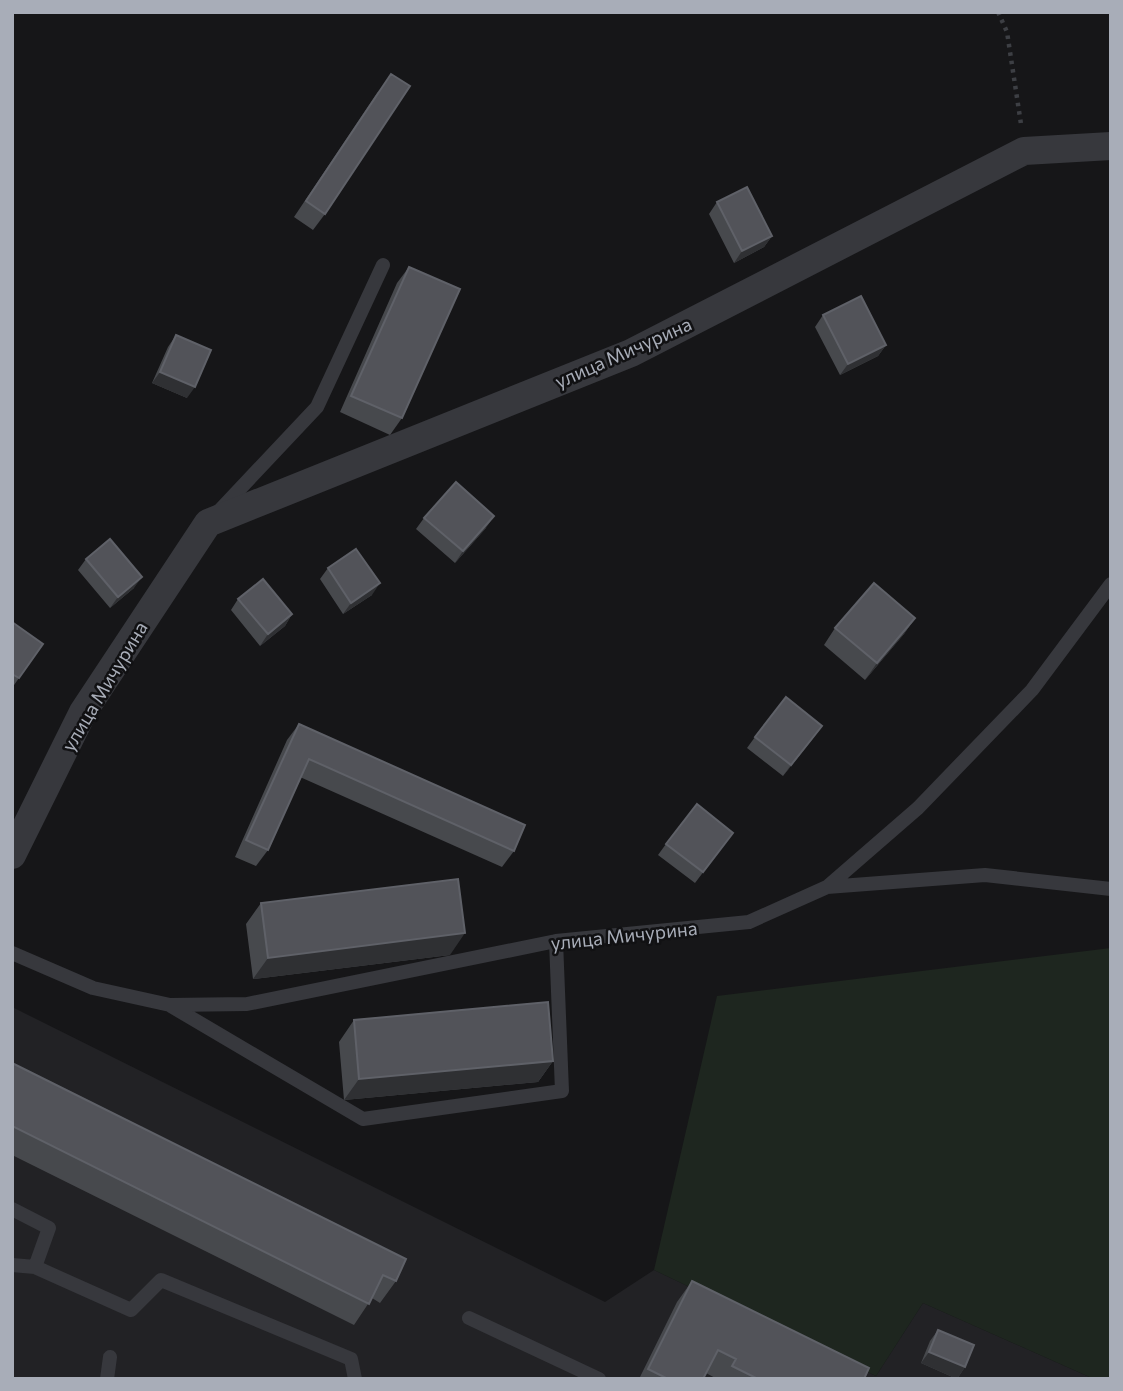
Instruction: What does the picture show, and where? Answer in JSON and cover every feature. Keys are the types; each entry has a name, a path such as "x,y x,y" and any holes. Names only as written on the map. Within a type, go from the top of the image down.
{"street":[{"path":"1024,150 1111,146"},
{"name":"улица Мичурина","path":"12,855 83,712 208,523 631,353 1024,150"}],"lane":[{"name":"улица Мичурина","path":"208,523 317,407 383,265"},
{"name":"улица Мичурина","path":"12,953 93,988 170,1005 247,1004 556,941 749,922 827,887 918,808 1032,690 1111,584"},
{"path":"827,887 985,874 1111,889"},
{"path":"170,1005 363,1119 562,1091 556,941"},
{"path":"12,1209 49,1228 34,1267"},
{"path":"12,1265 34,1267 131,1310 161,1280 351,1359 355,1379"},
{"path":"469,1318 599,1379"},
{"path":"107,1379 110,1357"}],"path":[{"path":"998,12 1011,55 1024,150"}],"shaded area":[{"path":"1111,948 1111,1379 1094,1379 923,1303 876,1376 654,1270 717,996"},
{"path":"12,1007 605,1302 654,1270 876,1376 923,1303 1094,1379 12,1379"}],"building":[{"path":"391,74 410,86 325,214 306,201"},
{"path":"747,187 772,236 742,251 717,202"},
{"path":"409,267 460,289 402,418 351,396"},
{"path":"861,296 886,345 848,364 823,315"},
{"path":"176,335 211,350 195,387 160,372"},
{"path":"456,482 494,516 463,551 424,518"},
{"path":"110,539 142,577 118,597 86,559"},
{"path":"356,549 380,583 351,603 328,568"},
{"path":"263,579 292,614 268,634 238,599"},
{"path":"874,583 915,618 877,663 835,628"},
{"path":"12,622 43,644 19,678 12,674"},
{"path":"786,697 822,726 791,765 755,737"},
{"path":"299,724 525,825 514,851 309,759 268,850 246,840"},
{"path":"697,804 733,833 703,872 666,844"},
{"path":"458,879 465,933 268,958 261,903"},
{"path":"548,1002 553,1061 359,1079 354,1020"},
{"path":"12,1063 406,1259 396,1281 383,1275 369,1304 12,1126"},
{"path":"692,1281 869,1368 864,1379 758,1379 732,1366 736,1359 718,1350 703,1379 668,1379 648,1369"},
{"path":"938,1330 974,1345 965,1367 929,1352"}]}
